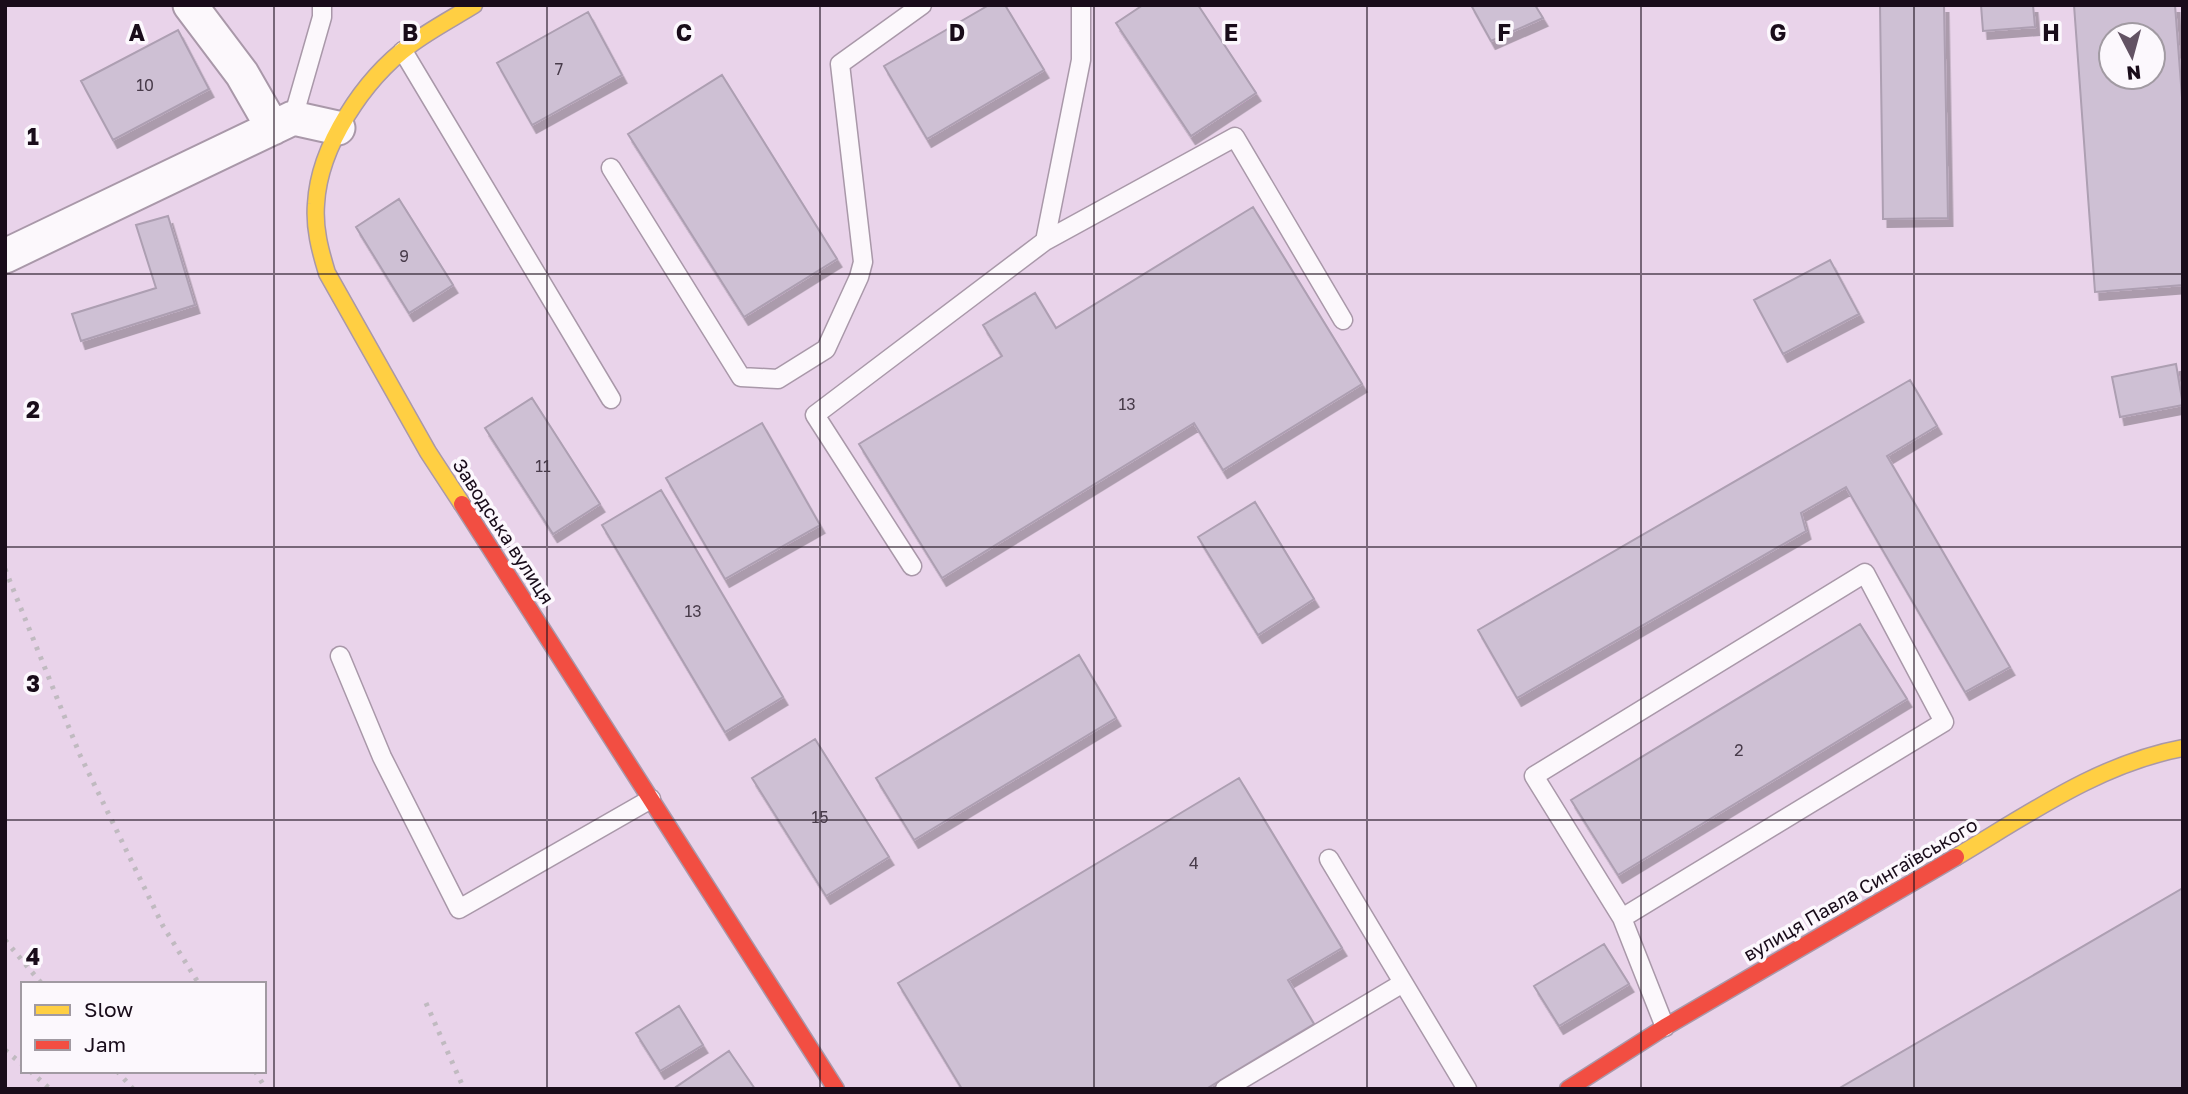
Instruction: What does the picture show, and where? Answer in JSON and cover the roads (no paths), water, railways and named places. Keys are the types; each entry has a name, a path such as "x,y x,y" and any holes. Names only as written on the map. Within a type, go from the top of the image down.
{"street":[{"path":"190,5 283,123"},
{"name":"Заводська вулиця","path":"474,5 403,51 368,88 338,128 318,176 314,199 319,250 327,273 428,452 836,1089"},
{"path":"5,256 283,123 338,128"},
{"name":"вулиця Павла Сингаївського","path":"1568,1089 1665,1027 2091,778 2166,751 2183,748"}],"lane":[{"path":"283,123 322,16 322,5"},
{"path":"611,168 741,377 778,379 825,349 859,277 863,262 840,64 922,5"},
{"path":"1045,242 1081,60 1081,5"},
{"path":"403,51 611,399"},
{"path":"912,566 815,415 1045,242 1235,137 1343,320"},
{"path":"1622,918 1944,722 1865,573 1534,776 1622,918 1665,1027"},
{"path":"340,656 382,757 458,909 651,799"},
{"path":"1329,859 1468,1089"},
{"path":"1225,1089 1403,983"}],"railway":[{"path":"5,569 80,755 163,926 198,982"},
{"path":"5,940 40,982"},
{"path":"426,1003 464,1089"},
{"path":"5,1050 21,1063"},
{"path":"32,1073 50,1089"},
{"path":"119,1073 133,1089"},
{"path":"256,1073 266,1089"}]}
